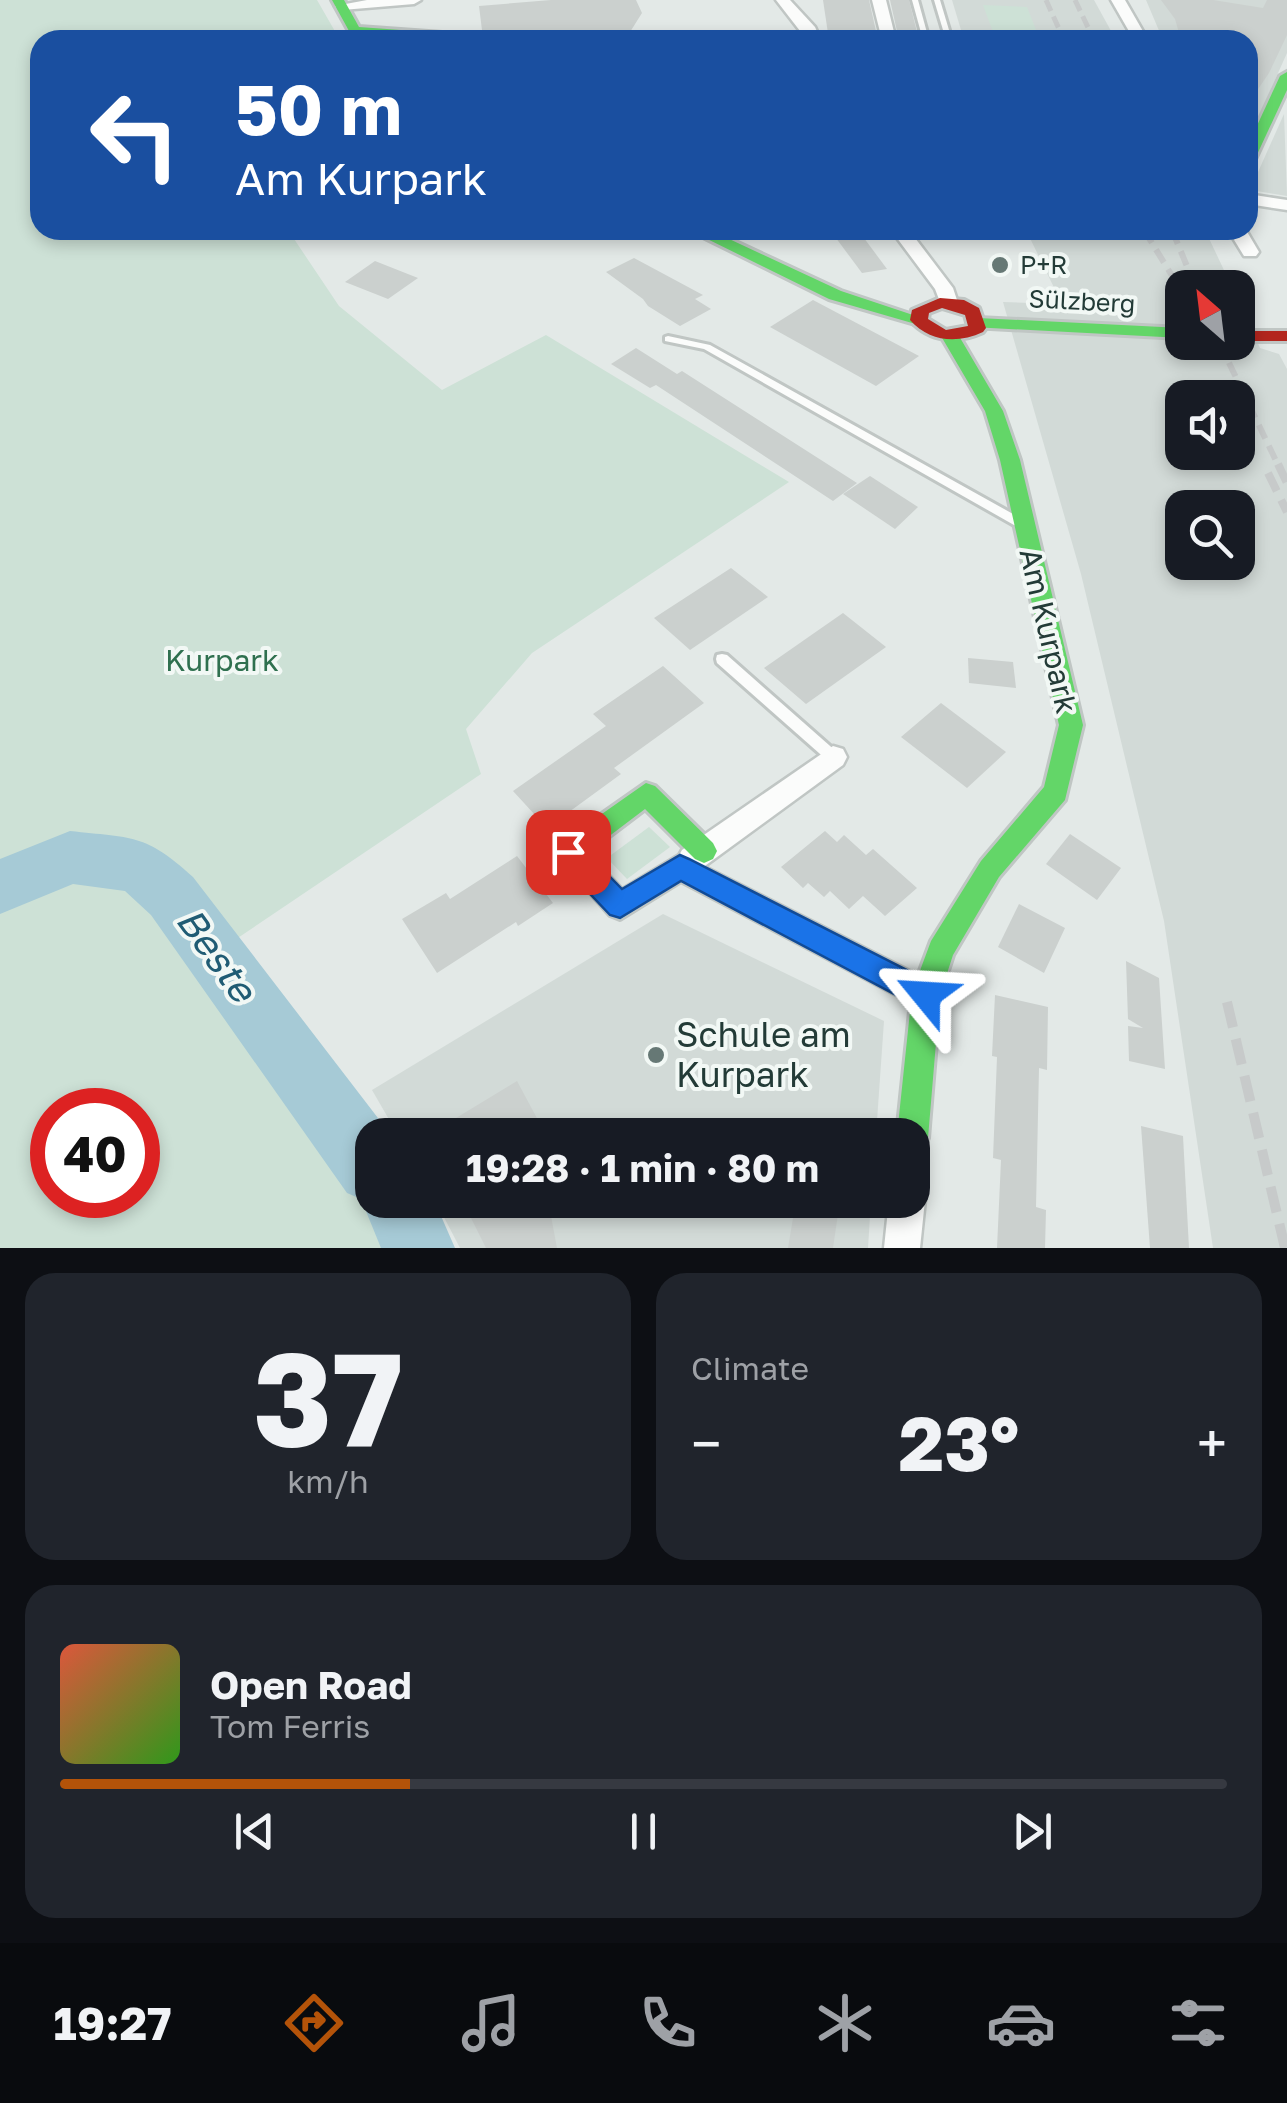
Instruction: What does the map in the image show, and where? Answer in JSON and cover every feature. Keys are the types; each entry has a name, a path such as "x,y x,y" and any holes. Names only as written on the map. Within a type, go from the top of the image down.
{"street":[{"path":"355,30 340,3 414,0"},
{"path":"783,0 810,30"},
{"path":"880,0 887,30"},
{"path":"1118,0 1136,30"},
{"path":"1258,138 1287,76"},
{"path":"1258,201 1287,205"},
{"path":"718,240 836,295 920,320 927,329 950,336"},
{"path":"908,240 944,288 949,303"},
{"path":"1243,240 1250,252"},
{"path":"920,320 926,306 949,303 966,308 978,323"},
{"name":"Sülzberg","path":"950,336 973,332 978,323 1165,332"},
{"name":"Am Kurpark","path":"914,1118 926,995 941,950 990,870 1056,792 1071,725 1010,460 994,411 950,336"},
{"path":"1255,336 1287,336"},
{"path":"834,756 692,859 620,906 568,852 646,794 692,859 926,995"},
{"path":"902,1248 905,1218"}],"lane":[{"path":"915,0 923,30"},
{"path":"937,0 946,30"},
{"name":"Am Kurpark","path":"668,339 707,347 1023,524"},
{"path":"722,660 834,756"}],"shaded area":[{"path":"952,0 1094,0 1110,30 961,30"},
{"path":"1146,0 1287,0 1287,53 1258,118 1258,30 1159,30"},
{"path":"1284,114 1287,196 1258,191 1258,172"},
{"path":"1031,240 1210,240 1224,270 1165,270 1165,360 1255,360 1255,337 1260,348 1279,354 1287,369 1287,1248 1213,1248 1164,921 1081,574 1003,302 1062,304"},
{"name":"Schule am Kurpark","path":"663,914 884,1021 877,1118 388,1118 372,1090"},
{"path":"444,1218 870,1218 868,1248 460,1248"}],"green space":[{"name":"Kurpark","path":"0,0 317,0 334,30 30,30 30,240 295,240 339,306 442,390 546,335 789,482 532,653 466,729 481,774 214,954 355,1145 355,1218 405,1218 418,1248 0,1248"},
{"path":"983,5 1027,7 1036,30 992,30"},
{"path":"649,827 670,847 627,879 607,858"}],"building":[{"path":"551,0 636,0 642,13 631,30 482,30 479,6"},
{"path":"823,0 869,0 876,30 828,30"},
{"path":"890,0 909,0 916,30 897,30"},
{"path":"1161,0 1213,0 1263,8 1267,0 1287,0 1287,35 1258,89 1258,30 1178,30"},
{"path":"837,240 865,240 887,269 862,273"},
{"path":"634,258 703,295 695,299 711,309 680,326 648,306 606,272"},
{"path":"375,261 418,278 388,299 345,282"},
{"path":"813,300 919,356 876,386 770,327"},
{"path":"636,348 677,374 682,371 857,483 833,501 656,385 650,388 611,364"},
{"path":"870,476 918,507 895,529 843,494"},
{"path":"731,568 768,597 690,650 654,618"},
{"path":"843,613 886,647 806,704 764,668"},
{"path":"968,658 1013,662 1016,688 969,683"},
{"path":"663,666 704,703 614,768 621,774 547,828 513,791 606,726 593,714"},
{"path":"941,703 1006,752 967,788 901,737"},
{"path":"825,831 837,842 844,835 866,855 873,849 917,888 885,916 863,896 849,909 830,891 824,897 808,883 803,888 781,867"},
{"path":"1070,834 1121,868 1097,900 1046,864"},
{"path":"517,856 553,903 437,973 402,919 446,893 450,899"},
{"path":"1019,904 1065,928 1044,973 998,947"},
{"path":"1126,961 1159,978 1165,1069 1129,1061 1128,1026 1143,1028 1128,1019"},
{"path":"995,995 1048,1007 1047,1070 1039,1068 1036,1207 1046,1210 1045,1248 997,1248 1001,1160 993,1158"},
{"path":"517,1081 537,1118 456,1118"},
{"path":"1141,1126 1183,1136 1189,1248 1150,1248"},
{"path":"471,1218 551,1218 557,1248 486,1248"},
{"path":"793,1218 837,1218 833,1248 788,1248"}],"waterway":[{"name":"Beste","path":"0,887 70,857 140,866 172,896 355,1145"},
{"name":"Beste","path":"405,1218 418,1248"}],"railway":[{"path":"1046,0 1060,30"},
{"path":"1075,0 1089,30"},
{"path":"1150,240 1169,270"},
{"path":"1176,240 1189,270"},
{"path":"1228,360 1279,467"},
{"path":"1278,464 1287,483"},
{"path":"1268,473 1287,512"},
{"path":"1227,1002 1285,1248"}],"traffic: fast":[{"path":"338,0 354,30"},
{"path":"1258,138 1287,76"},
{"path":"718,240 835,295 919,320"},
{"path":"978,323 1165,332"},
{"path":"914,1118 926,995 941,950 990,869 1056,792 1071,725 1010,460 994,411 950,336"},
{"path":"704,851 646,794 568,852 620,906 680,867 926,995"}],"traffic: jam":[{"path":"940,303 958,304 973,312 977,328 946,335 919,320 921,310 940,303"},
{"path":"1255,336 1287,336"}],"place":[{"name":"P+R","path":"1000,265"},
{"name":"Schule am Kurpark","path":"656,1055"}],"route":[{"path":"568,852 620,906 680,867 926,995"}]}
